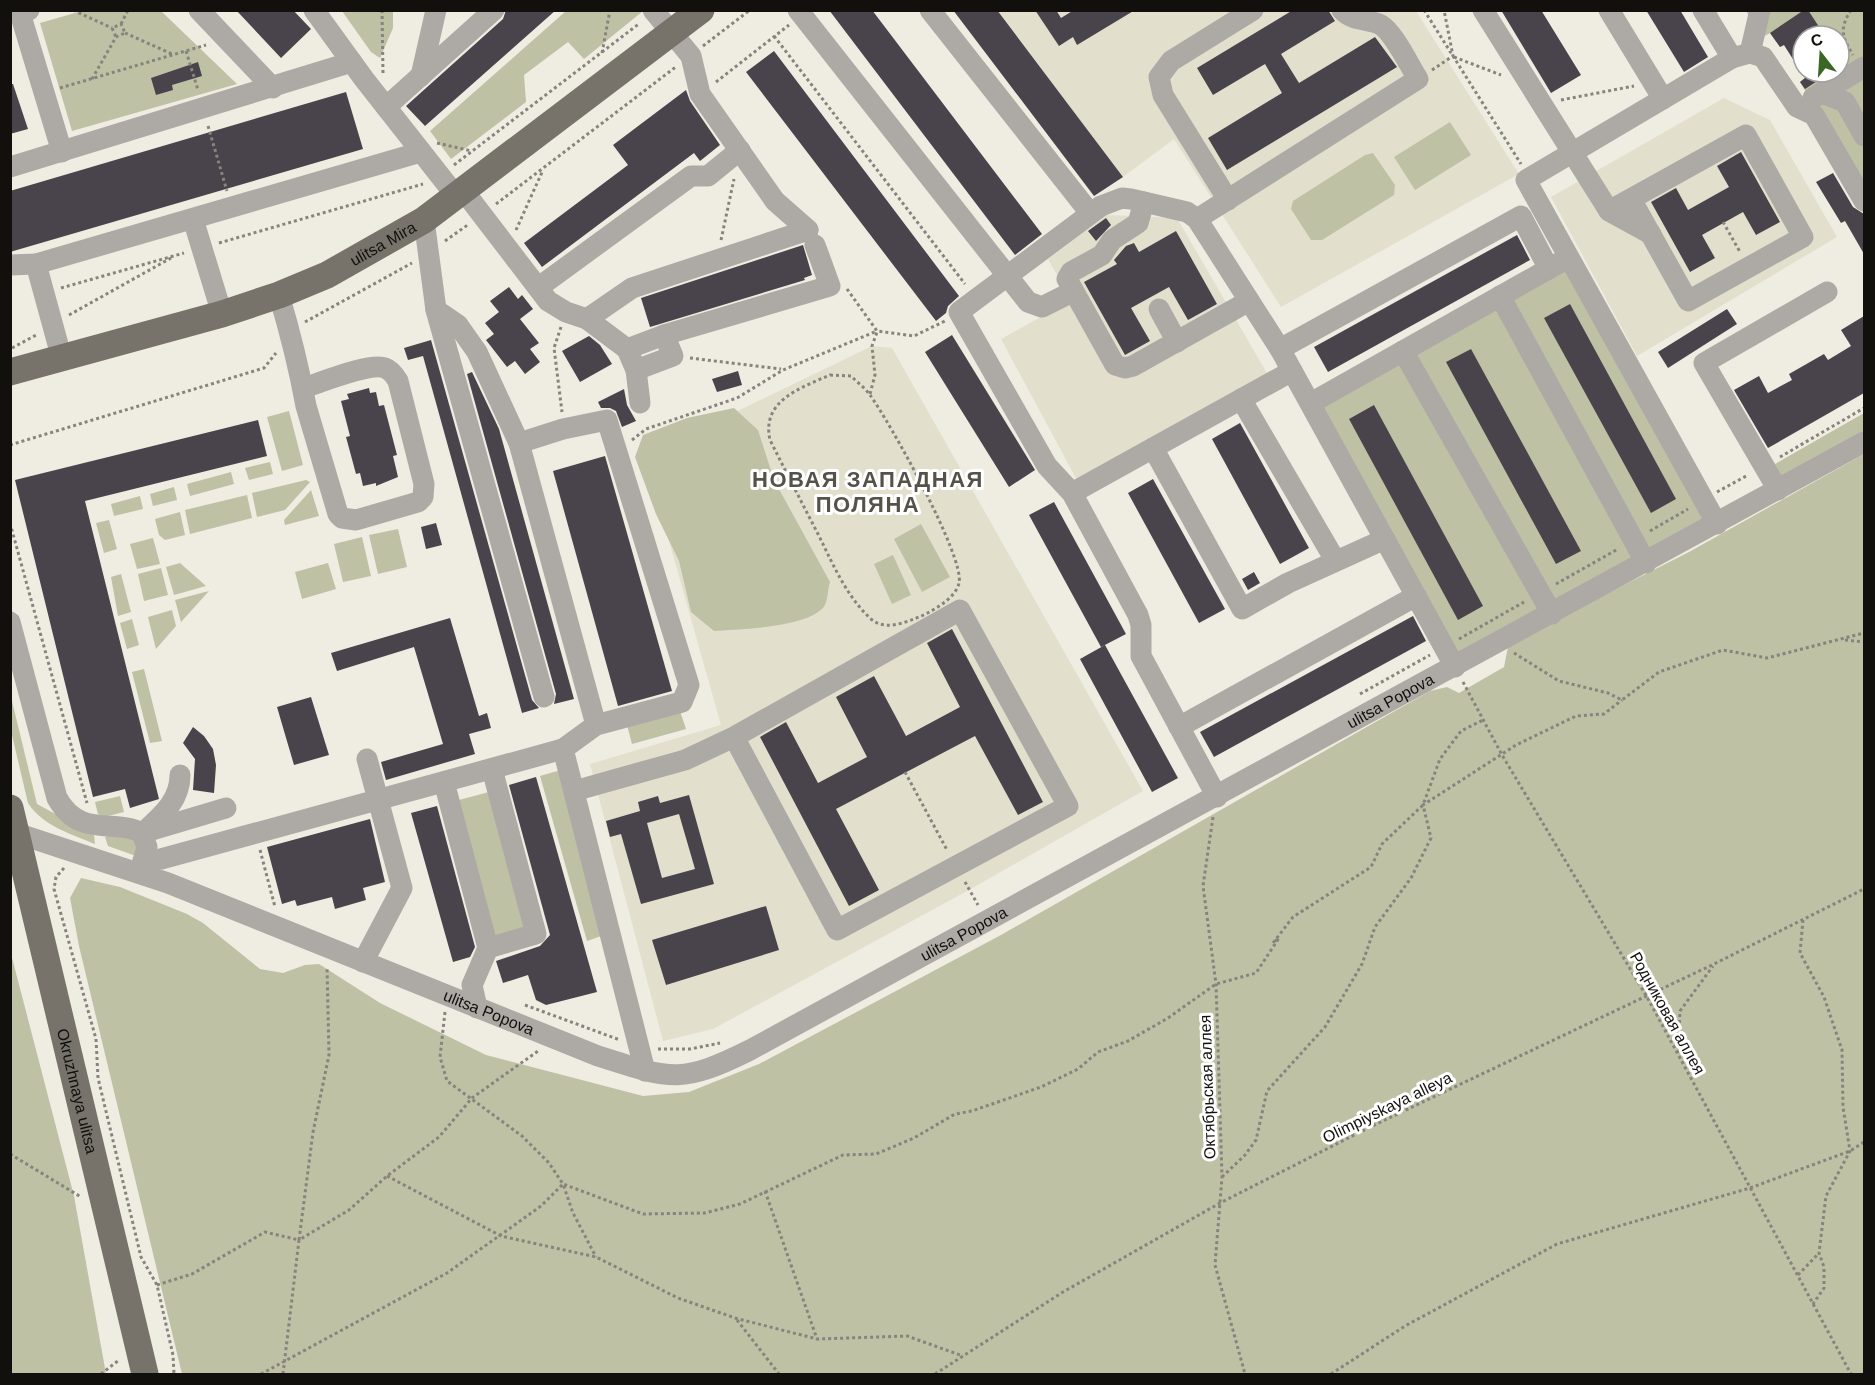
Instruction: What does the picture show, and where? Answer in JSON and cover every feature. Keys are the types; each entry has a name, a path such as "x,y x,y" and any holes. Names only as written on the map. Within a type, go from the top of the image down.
{"main road":[{"name":"ulitsa Mira","path":"10,372 222,314 279,295 327,275 424,220 453,187 701,10"},
{"name":"Okruzhnaya ulitsa","path":"14,820 145,1374"}],"street":[{"path":"29,10 20,13 62,152"},
{"path":"199,10 273,88"},
{"path":"314,10 421,152 483,215 548,301 566,312 587,319 627,349 636,370 640,403"},
{"path":"420,76 436,10"},
{"path":"386,107 494,10"},
{"path":"930,10 1090,213"},
{"path":"1228,200 1163,95 1159,77 1171,61 1253,10"},
{"path":"1197,219 1418,79 1385,28 1372,21 1349,16 1342,10"},
{"path":"1483,10 1609,211 1651,234"},
{"path":"1609,10 1658,91"},
{"path":"1703,10 1741,55"},
{"path":"1741,55 1760,10"},
{"path":"587,319 632,288 808,230 775,201 700,94 691,56 654,11"},
{"path":"800,13 1021,295 1035,306 1050,304 1072,292"},
{"path":"1717,524 1567,258 1526,180 1573,152 1658,91 1741,55 1763,57 1797,107 1814,115 1864,201"},
{"path":"10,167 352,62"},
{"path":"1863,68 1816,96 1845,102 1864,136"},
{"path":"1609,211 1746,135 1803,237 1688,300 1631,199"},
{"path":"538,287 691,176 708,176 740,150"},
{"path":"10,265 36,264 421,152"},
{"path":"1216,797 1141,656 1138,615 1072,493 1047,466 959,312 1090,213 1122,198 1187,212 1197,219 1280,349 1455,668"},
{"path":"1144,202 1138,223 1112,240 1102,255 1068,276 1068,284 1110,360 1120,368 1133,366 1249,301"},
{"path":"1280,349 1521,216 1549,269"},
{"path":"193,219 222,314"},
{"path":"424,220 436,310 544,697"},
{"path":"627,349 664,334 830,286 815,245"},
{"path":"1311,403 1567,258"},
{"path":"36,264 62,359"},
{"path":"1778,490 1704,363 1827,292"},
{"path":"279,295 291,333 303,388 338,514 342,518 356,520 418,502 423,497 424,484 398,381 390,370 383,367 370,368 303,388"},
{"path":"1500,297 1646,563"},
{"path":"1159,309 1177,342"},
{"path":"436,310 458,325 477,352 519,443 596,724"},
{"path":"636,370 673,356 664,334"},
{"path":"1403,351 1552,614"},
{"path":"1072,493 1292,371"},
{"path":"1241,399 1335,560"},
{"path":"141,867 563,749 596,724 682,702 689,685 607,420 564,429 519,443"},
{"name":"ulitsa Popova","path":"14,820 141,867 363,962 598,1056 645,1071 675,1077 689,1076 720,1065 1455,668 1864,442"},
{"path":"1154,448 1242,609 1335,560 1385,539"},
{"path":"1179,727 1416,596"},
{"path":"574,791 685,760 734,737 960,610 1068,806 837,930 734,737"},
{"path":"10,622 57,798 67,813 95,826 131,829 142,833 226,808"},
{"path":"563,749 645,1071"},
{"path":"363,962 402,888 367,759"},
{"path":"488,948 536,933 492,769"},
{"path":"142,833 164,813 174,800 180,787 180,775"},
{"path":"444,782 488,948 472,986 477,1008"},
{"path":"141,867 147,847 142,833"}],"path":[{"path":"73,10 112,28 116,37"},
{"path":"112,28 121,24 128,10"},
{"path":"382,10 381,50 386,107"},
{"path":"602,53 610,10"},
{"path":"10,445 264,368 291,333 312,317 385,280 429,253 483,215 750,10"},
{"path":"1424,10 1525,170 1526,180"},
{"path":"1444,10 1453,56"},
{"path":"1851,10 1843,22 1842,34 1863,68"},
{"path":"45,293 426,183 453,187 602,53 654,11"},
{"path":"700,94 800,13"},
{"path":"121,24 125,33 174,54"},
{"path":"92,79 116,37 125,33"},
{"path":"774,36 976,299"},
{"path":"44,93 226,39"},
{"path":"186,51 232,207"},
{"path":"1418,79 1453,56"},
{"path":"1453,56 1530,86"},
{"path":"1542,104 1658,91"},
{"path":"717,260 740,150"},
{"path":"508,248 544,167"},
{"path":"1723,222 1748,267"},
{"path":"10,349 175,256"},
{"path":"845,285 878,331"},
{"path":"564,429 554,348 566,312"},
{"path":"619,458 633,439 646,429 737,398 783,370 878,331 914,336 937,326 959,312"},
{"path":"870,394 851,376 830,375 801,388 778,403 768,419 768,430 770,441 840,578 860,608 874,621 886,626 920,617 954,595 960,583 952,546 917,476 870,394 875,375 872,346 878,331"},
{"path":"673,356 783,370"},
{"path":"1351,699 1864,408"},
{"path":"10,522 95,826"},
{"path":"1843,640 1864,633"},
{"path":"563,1184 643,1214 705,1213 740,1204 843,1155 876,1154 914,1138 955,1114 972,1111 1041,1087 1078,1069 1098,1052 1128,1041 1168,1018 1216,984 1256,973 1279,938 1273,943 1293,918 1371,867 1382,844 1423,805 1516,745 1576,716 1604,714 1659,672 1723,650 1767,658 1822,642 1843,640 1864,642"},
{"path":"1498,644 1559,681 1608,693 1622,700"},
{"name":"Родниковая аллея","path":"1455,668 1503,755 1647,997 1851,1374"},
{"path":"1222,1177 1245,1155 1256,1140 1267,1091 1325,1027 1362,964 1376,927 1411,878 1431,838 1423,805 1440,759 1461,731 1484,720"},
{"path":"906,772 969,890"},
{"name":"Октябрьская аллея","path":"1216,797 1203,886 1216,984 1222,1177 1215,1265 1245,1374"},
{"path":"255,834 277,914"},
{"path":"71,865 60,871 54,889 96,1038 98,1078 141,1257 157,1285 173,1355 174,1374"},
{"name":"Olimpiyskaya alleya","path":"935,1374 1063,1292 1220,1203 1368,1128 1647,997 1864,889"},
{"path":"979,907 989,901"},
{"path":"1803,920 1800,953 1824,997 1842,1050 1843,1107 1850,1151 1826,1196 1818,1253 1824,1266 1824,1288 1813,1304"},
{"path":"283,1374 282,1365 313,1132 328,1055 327,947"},
{"path":"1678,1054 1680,1011 1714,964"},
{"path":"447,996 440,1057 447,1081 522,1136 549,1163 563,1184 573,1212 596,1257"},
{"path":"516,1002 639,1047 690,1049 721,1042"},
{"path":"157,1285 192,1274 265,1232 299,1240 349,1210 387,1176 439,1137 472,1098 556,1038"},
{"path":"1331,1374 1405,1326 1557,1244 1750,1188 1850,1151 1864,1142"},
{"path":"10,1154 81,1197"},
{"path":"387,1176 501,1236 596,1257 678,1298 735,1318 817,1339 907,1336 963,1356"},
{"path":"261,1374 282,1365 447,1272 541,1206 563,1184"},
{"path":"765,1191 817,1339"},
{"path":"1798,1275 1818,1253"},
{"path":"735,1318 779,1374"},
{"path":"101,1374 120,1358"}],"shaded area":[{"path":"997,11 1416,11 1519,174 1281,307 1174,139 1123,177"},
{"path":"1724,98 1770,120 1837,237 1637,356 1551,197"},
{"path":"1107,215 1177,218 1268,375 1078,482 1001,339 1071,300 1048,259"},
{"path":"872,346 892,348 1143,791 969,890 713,1029 663,1041 590,764 721,725 645,456"}],"green space":[{"path":"82,11 161,11 237,84 72,131 40,23"},
{"path":"342,11 393,11 393,28 380,58 371,52"},
{"path":"566,11 643,11 584,59 568,42 524,75 526,102 451,159 430,131"},
{"path":"1746,11 1864,11 1864,191 1801,84 1851,84 1851,24 1791,24 1791,56 1784,45 1780,47 1770,33 1763,37"},
{"path":"1450,122 1471,155 1415,190 1394,157"},
{"path":"1373,153 1395,185 1394,195 1322,240 1311,240 1291,209 1293,201 1365,155"},
{"path":"1566,269 1704,518 1456,654 1320,406"},
{"path":"734,408 758,430 774,480 830,582 825,605 817,613 774,626 714,631 691,612 679,561 656,514 635,457 643,435 687,418"},
{"path":"289,411 303,465 282,471 267,417"},
{"path":"1864,413 1864,431 1782,477 1775,464"},
{"path":"1864,454 1864,1374 182,1374 79,946 70,898 81,878 120,887 187,914 203,923 260,969 283,973 305,965 319,964 380,1003 486,1055 643,1096 689,1092 759,1064 1001,935 1430,691 1447,687 1459,693 1504,667 1508,647 1519,638 1689,552"},
{"path":"270,462 273,474 249,480 245,468"},
{"path":"231,472 234,484 190,496 187,484"},
{"path":"306,480 310,482 285,510 257,517 252,493"},
{"path":"174,487 177,500 153,506 150,494"},
{"path":"311,490 319,516 285,525 284,520"},
{"path":"247,495 252,518 190,534 185,510"},
{"path":"140,496 143,509 114,516 111,504"},
{"path":"180,512 185,535 165,540 159,535 155,519"},
{"path":"109,520 117,549 104,553 96,523"},
{"path":"921,524 950,577 922,592 894,539"},
{"path":"398,529 407,567 378,574 369,535"},
{"path":"362,537 371,576 343,582 334,544"},
{"path":"153,538 160,564 137,569 130,544"},
{"path":"893,555 911,595 892,604 874,564"},
{"path":"180,563 206,586 174,595 166,567"},
{"path":"328,563 336,589 302,599 295,572"},
{"path":"161,568 168,595 144,601 138,574"},
{"path":"121,574 131,612 118,616 111,577"},
{"path":"209,591 181,622 175,600"},
{"path":"172,610 176,626 156,649 148,617"},
{"path":"132,619 139,645 127,649 120,623"},
{"path":"144,669 162,741 150,743 132,672"},
{"path":"10,693 37,804 94,835 95,844 49,823 41,818 28,803 11,731"},
{"path":"680,711 686,729 632,744 627,725"},
{"path":"561,770 604,935 587,941 540,776"},
{"path":"493,791 530,930 492,940 455,801"},
{"path":"120,796 124,812 104,817 98,814 95,802"},
{"path":"128,832 138,834 136,856 108,846 105,837"},
{"path":"10,950 74,1196 106,1374 11,1374"}],"building":[{"path":"236,10 293,10 311,29 281,58"},
{"path":"506,10 556,10 425,126 406,106 503,19"},
{"path":"829,10 872,10 1042,234 1015,255"},
{"path":"953,10 997,10 1123,177 1094,196"},
{"path":"1035,10 1056,10 1061,18 1074,10 1135,10 1077,45 1073,37 1059,46"},
{"path":"1293,10 1328,10 1335,21 1281,54 1299,83 1375,37 1397,67 1227,170 1208,138 1282,93 1265,64 1213,95 1197,68"},
{"path":"1501,10 1541,10 1581,75 1551,93"},
{"path":"1646,10 1680,10 1708,57 1684,72"},
{"path":"1804,10 1808,10 1817,24 1791,24 1791,56 1784,45 1780,47 1770,33"},
{"path":"774,51 959,296 948,306 946,313 936,321 746,72"},
{"path":"198,62 202,76 172,85 173,90 156,95 151,78"},
{"path":"10,84 13,84 28,129 10,134"},
{"path":"1801,84 1813,84 1805,89"},
{"path":"686,90 690,101 720,145 700,161 694,153 542,267 524,243 628,165 613,145"},
{"path":"346,92 363,149 10,252 10,191"},
{"path":"1741,152 1780,222 1756,235 1743,212 1702,235 1715,258 1690,272 1651,202 1676,188 1688,210 1729,187 1717,166"},
{"path":"1833,173 1853,207 1864,214 1864,254 1845,221 1841,223 1816,182"},
{"path":"1106,218 1111,225 1096,241 1088,231"},
{"path":"1176,231 1217,304 1188,320 1169,287 1131,308 1150,341 1125,355 1084,282 1117,264 1114,260 1126,246 1134,243 1139,252"},
{"path":"1517,235 1530,260 1328,372 1314,347"},
{"path":"803,245 812,275 804,278 805,280 650,327 641,298"},
{"path":"509,287 518,299 522,295 533,309 520,319 539,343 530,349 540,362 525,374 515,361 507,367 486,340 494,334 485,323 499,312 490,301"},
{"path":"1570,304 1676,499 1651,513 1544,318"},
{"path":"1727,309 1737,324 1668,368 1658,352"},
{"path":"1864,316 1864,393 1768,448 1734,390 1759,376 1768,393 1792,380 1789,374 1824,354 1828,360 1851,346 1841,330"},
{"path":"952,335 1035,470 1009,487 925,352"},
{"path":"589,336 600,345 612,364 580,382 562,351"},
{"path":"431,340 532,700 539,708 522,713 423,356 408,360 404,348"},
{"path":"1471,349 1581,551 1556,564 1446,362"},
{"path":"738,371 742,385 717,392 712,379"},
{"path":"472,372 499,429 574,699 554,704 556,694 467,374"},
{"path":"369,388 370,393 376,392 379,406 384,405 397,455 393,456 398,477 376,486 376,483 363,486 360,473 356,474 346,437 350,436 341,401 349,399 347,394"},
{"path":"624,389 627,405 636,421 622,427 616,411 601,408 598,402"},
{"path":"1374,405 1483,606 1458,620 1349,419"},
{"path":"258,420 267,456 85,501 159,799 130,808 125,789 93,797 15,480"},
{"path":"1240,423 1309,548 1280,564 1212,439"},
{"path":"605,456 672,691 618,706 553,471"},
{"path":"1153,479 1225,609 1199,623 1128,493"},
{"path":"1054,502 1126,634 1101,647 1029,515"},
{"path":"436,523 442,545 426,549 421,527"},
{"path":"1254,572 1260,583 1248,590 1242,579"},
{"path":"1413,616 1426,641 1214,757 1200,732"},
{"path":"450,618 479,716 487,713 491,728 469,734 475,754 386,780 381,762 443,744 414,647 337,671 331,653"},
{"path":"952,629 1043,802 1018,815 975,736 836,809 879,890 849,906 760,737 786,722 818,783 867,757 836,697 874,676 906,736 960,707 927,643"},
{"path":"1105,645 1178,778 1152,792 1080,659"},
{"path":"311,697 329,755 294,765 277,707"},
{"path":"193,727 204,736 213,749 216,765 214,793 193,790 195,759 183,743"},
{"path":"536,777 597,992 546,1005 536,1000 528,975 503,983 496,961 540,946 550,935 509,785"},
{"path":"689,795 714,884 641,904 621,834 610,837 606,821 640,811 638,802 658,796 660,803","holes":["679,814 695,869 662,878 647,823"]},
{"path":"437,806 475,947 470,957 453,962 411,813"},
{"path":"370,819 385,882 363,888 366,900 335,909 332,897 297,906 295,900 282,904 267,847"},
{"path":"766,906 779,950 666,985 652,940"}],"district":[{"name":"НОВАЯ ЗАПАДНАЯ ПОЛЯНА","path":"868,492"}]}
